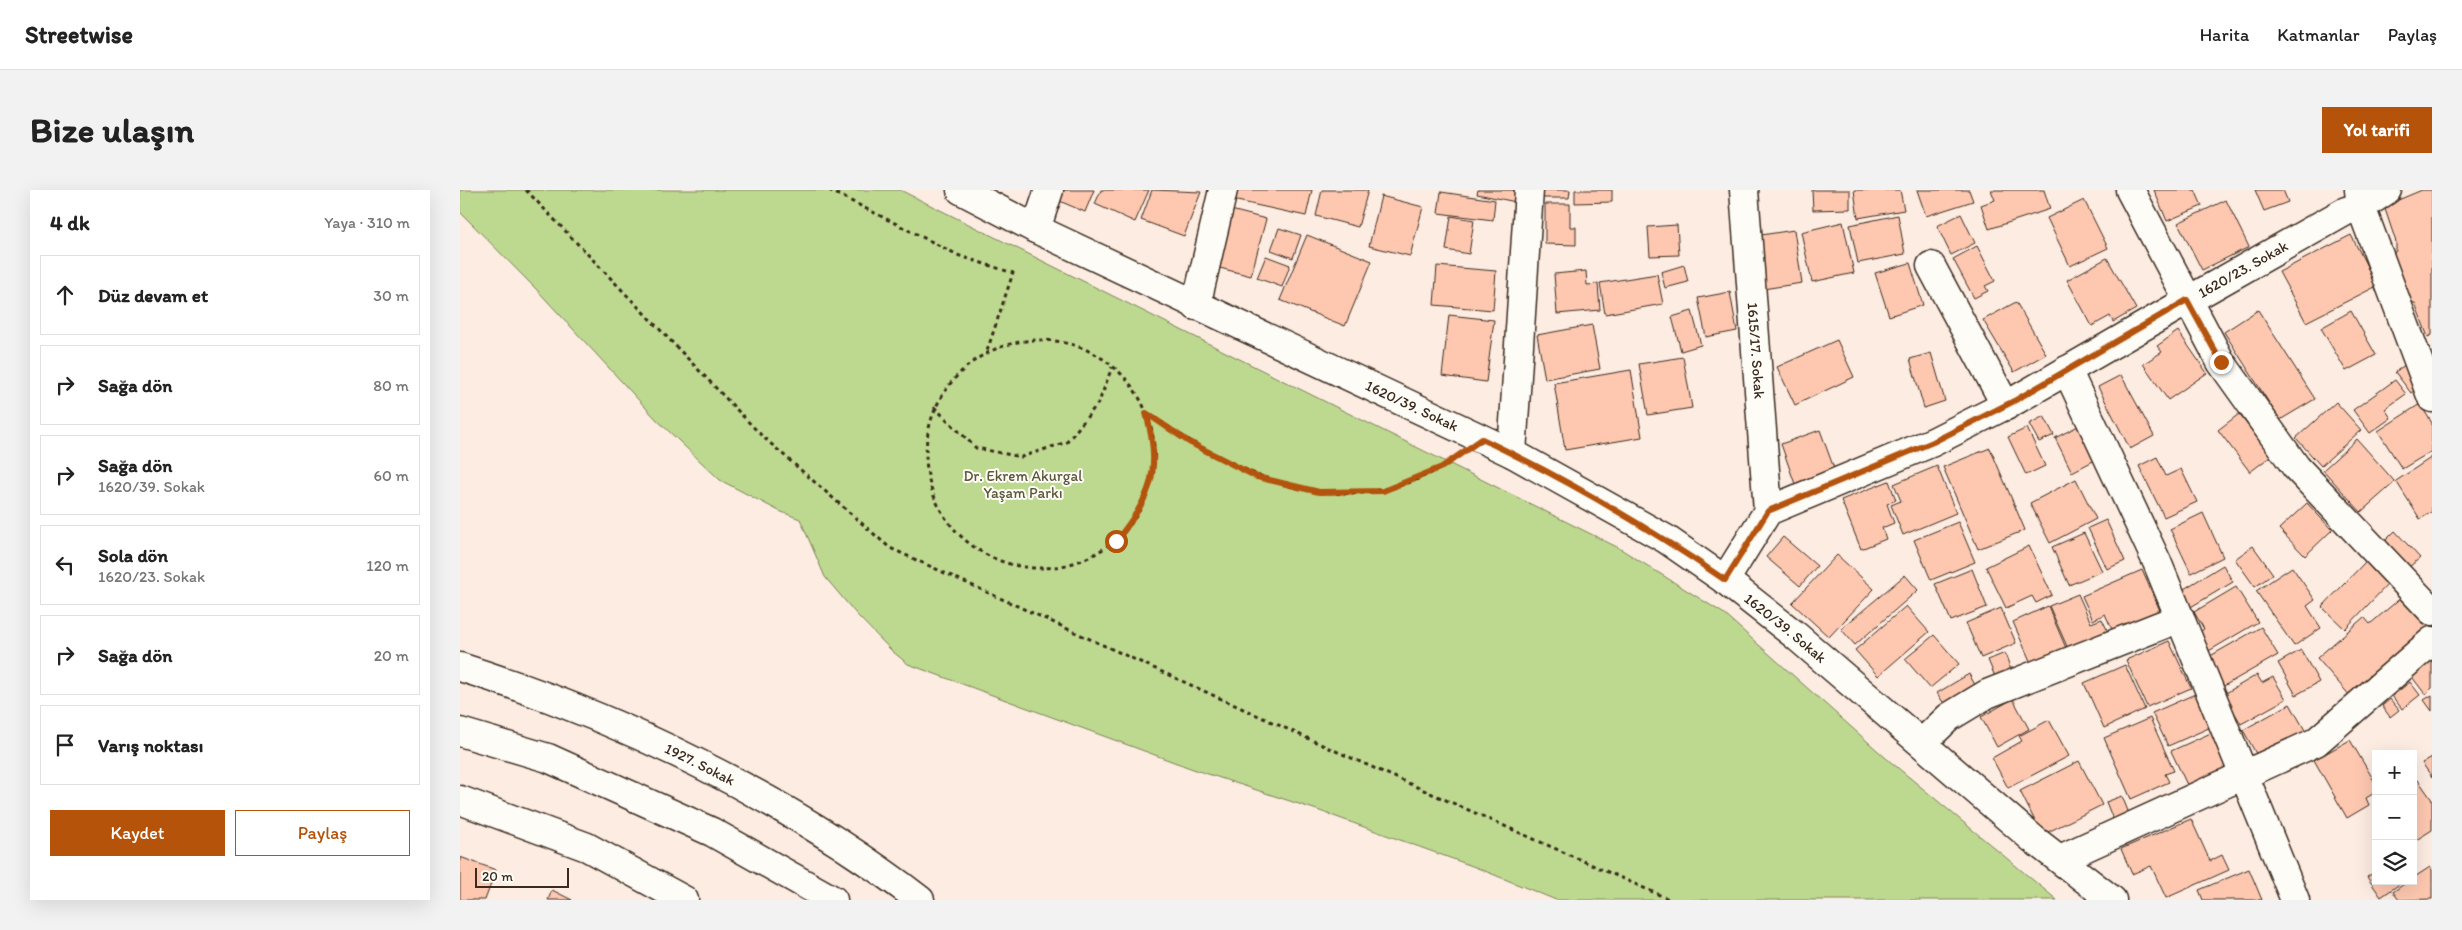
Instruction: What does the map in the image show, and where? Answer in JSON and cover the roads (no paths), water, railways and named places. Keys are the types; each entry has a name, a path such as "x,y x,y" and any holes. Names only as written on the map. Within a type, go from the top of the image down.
{"street":[{"name":"1620/39. Sokak","path":"961,190 1036,229 1196,306 1512,453 1666,539 1725,580 1795,635 2033,839 2112,900"},
{"path":"1036,229 1049,190"},
{"path":"1196,306 1223,190"},
{"path":"1512,453 1528,190"},
{"name":"1615/17. Sokak","path":"1744,190 1768,511"},
{"path":"2130,190 2221,362 2296,467 2432,612"},
{"name":"1620/23. Sokak","path":"1768,511 1933,442 2006,406 2187,300 2346,211 2360,198 2386,190"},
{"path":"2360,198 2432,398"},
{"path":"1931,266 2006,406"},
{"path":"2067,370 2157,562 2295,900"},
{"path":"1725,580 1768,511"},
{"path":"1922,743 1948,717 1987,694 2180,618"},
{"path":"2060,859 2316,742 2432,641"},
{"name":"1927. Sokak","path":"460,667 522,686 645,739 744,786 877,868 920,900"},
{"path":"460,732 548,758 712,832 832,900"},
{"path":"460,800 587,847 684,900"}],"park label":[{"name":"Dr. Ekrem Akurgal Yaşam Parkı","path":"1023,484"}]}
